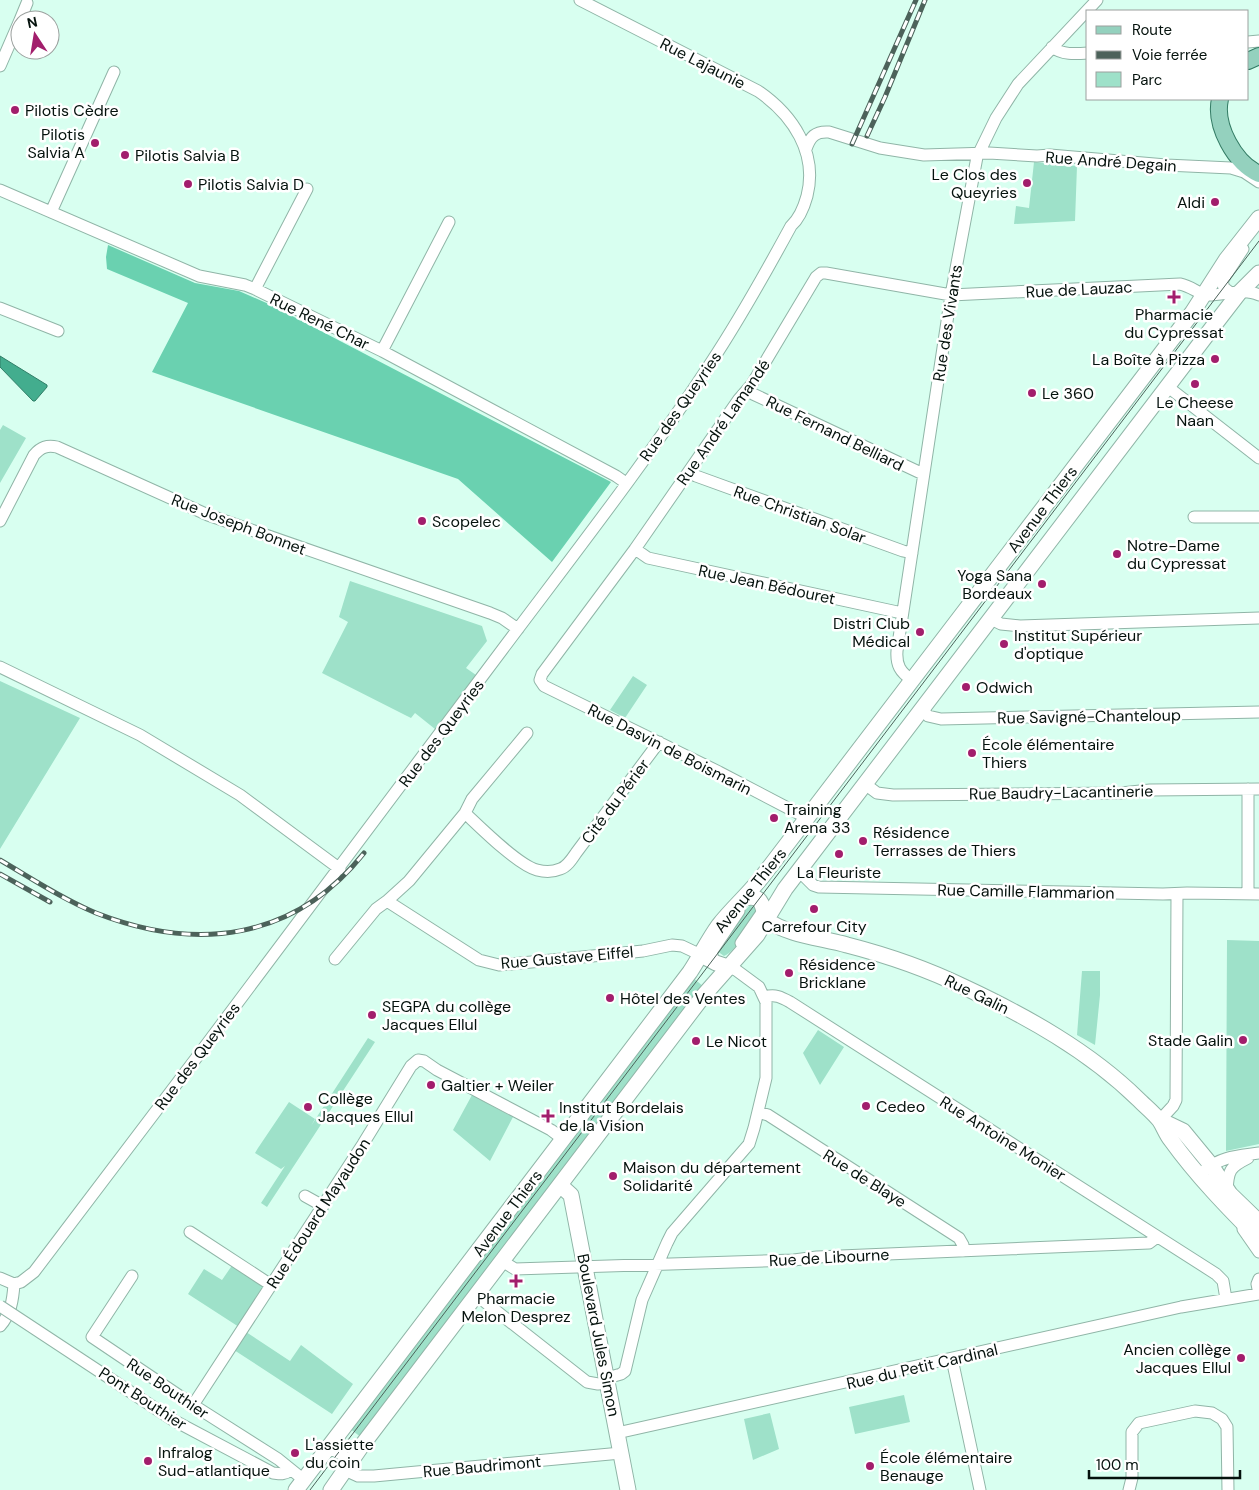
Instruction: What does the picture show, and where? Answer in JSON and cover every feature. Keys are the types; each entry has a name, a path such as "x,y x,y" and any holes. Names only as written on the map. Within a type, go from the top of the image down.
{"main road":[{"path":"1220,100 1219,115 1221,128 1229,144 1255,176"},
{"name":"Avenue Thiers","path":"300,1485 563,1139 706,958 717,927 733,907 744,898 765,874 1204,295 1226,260 1259,218"},
{"name":"Avenue Thiers","path":"331,1490 476,1295 704,995 742,953 766,915 864,784 1168,386 1236,293 1259,273"},
{"name":"Rue Galin","path":"744,898 754,897 759,899 766,915 781,928 849,945 908,964 964,987 1042,1027 1086,1056 1127,1089 1160,1120 1170,1139 1205,1170"},
{"path":"706,958 728,967"},
{"path":"1205,1170 1259,1222"},
{"path":"1205,1170 1235,1215 1259,1239"},
{"name":"Boulevard Jules Simon","path":"560,1185 571,1195 628,1490"}],"street":[{"name":"Rue Lajaunie","path":"580,0 758,91 773,101 784,112 806,149"},
{"name":"Rue des Vivants","path":"1087,10 1096,0"},
{"path":"25,10 28,4"},
{"name":"Rue des Vivants","path":"912,680 897,665 897,651 951,295 962,231 979,153 996,118 1018,84 1086,11"},
{"path":"0,66 10,43"},
{"path":"1052,47 1061,52 1071,54 1086,53"},
{"path":"51,212 114,72"},
{"name":"Rue André Degain","path":"806,149 811,138 821,131 901,152 924,155 979,153 1036,156 1059,155 1166,165 1231,168 1255,176"},
{"name":"Rue des Queyries","path":"14,1284 34,1272 340,869 682,406 764,275 791,226 797,221 809,188 810,170 806,149"},
{"path":"255,290 307,189"},
{"name":"Rue René Char","path":"2,195 51,212 199,276 245,285 382,351 546,438 626,483"},
{"path":"382,351 449,222"},
{"path":"1236,293 1222,285 1224,276 1259,228"},
{"path":"1236,293 1259,263"},
{"name":"Rue André Lamandé","path":"542,674 635,549 739,399 748,390 816,277 821,274 951,295"},
{"name":"Rue de Lauzac","path":"951,295 1180,284 1191,287 1204,295"},
{"path":"1204,295 1251,292 1259,295"},
{"path":"0,308 58,330"},
{"path":"1168,386 1259,458"},
{"name":"Rue Fernand Belliard","path":"748,390 923,474"},
{"name":"Rue Joseph Bonnet","path":"0,521 34,455 39,449 44,447 57,447 208,515 490,613 518,628"},
{"name":"Rue Christian Solar","path":"688,472 885,545 912,553"},
{"path":"1194,517 1259,516"},
{"name":"Rue Jean Bédouret","path":"635,549 648,558 902,613"},
{"path":"991,619 1001,624 1020,626 1259,618"},
{"path":"0,667 140,735 240,795 340,869"},
{"name":"Rue Dasvin de Boismarin","path":"542,674 540,680 544,686 659,742 807,818"},
{"name":"Rue Savigné-Chanteloup","path":"922,709 928,716 941,719 1259,712"},
{"path":"335,959 376,909 409,881 465,813 472,799 527,733"},
{"name":"Cité du Périer","path":"465,813 518,859 530,867 546,872 555,871 565,867 571,860 659,742"},
{"name":"Rue Baudry-Lacantinerie","path":"864,784 878,793 893,795 1121,793 1150,790 1253,789"},
{"path":"1253,789 1254,894"},
{"name":"Rue Camille Flammarion","path":"800,871 813,885 819,887 1010,892 1254,894"},
{"path":"1160,1120 1176,1100 1177,894"},
{"name":"Rue Gustave Eiffel","path":"387,901 479,960 499,965 643,951 672,945 682,946 706,958"},
{"path":"476,1295 588,1382 598,1384 608,1381 625,1371 642,1300 672,1233 750,1144 766,1078 765,997 753,981 728,967"},
{"name":"Rue Antoine Monier","path":"765,997 778,996 790,1002 1221,1277 1226,1299"},
{"name":"Rue Édouard Mayaudon","path":"193,1405 323,1206 411,1066 418,1060 424,1060 437,1070 511,1108 551,1130 563,1139"},
{"name":"Rue de Blaye","path":"758,1112 768,1115 959,1238 964,1245 963,1251"},
{"path":"1205,1170 1224,1158 1257,1153"},
{"path":"1227,1191 1230,1170 1257,1153"},
{"path":"305,1196 323,1206"},
{"path":"1235,1215 1259,1252"},
{"path":"190,1232 271,1285"},
{"name":"Rue de Libourne","path":"502,1261 515,1269 794,1260 817,1256 1149,1243 1157,1237"},
{"name":"Rue Bouthier","path":"132,1276 92,1337 278,1459 291,1470 300,1485"},
{"path":"0,1278 14,1284 12,1306 0,1326"},
{"path":"1259,1279 1257,1284 1259,1294"},
{"name":"Rue du Petit Cardinal","path":"617,1433 1226,1299 1259,1294"},
{"name":"Pont Bouthier","path":"0,1306 173,1420 273,1473 286,1474 291,1470"},
{"path":"952,1359 980,1490"},
{"path":"1129,1490 1132,1478 1132,1432 1139,1423 1195,1412 1212,1413 1222,1419 1227,1427 1228,1490"},
{"path":"325,1452 333,1450 343,1455 345,1470"},
{"name":"Rue Baudrimont","path":"345,1470 358,1476 374,1476 621,1453"}],"green space":[{"path":"1034,162 1077,166 1075,221 1014,224 1016,206 1029,208"},
{"path":"3,425 26,438 0,483 0,430"},
{"path":"350,581 482,626 487,641 466,668 476,675 435,729 415,713 411,718 322,673 348,622 339,617"},
{"path":"633,676 647,685 625,718 610,710"},
{"path":"0,681 80,718 0,849"},
{"path":"750,905 759,910 739,942 724,956 717,951 734,922"},
{"name":"Stade Galin","path":"1227,940 1259,941 1259,1144 1226,1151"},
{"path":"1082,971 1100,971 1100,995 1095,1045 1077,1035"},
{"path":"692,977 704,987 362,1438 349,1428"},
{"path":"818,1030 844,1047 820,1085 803,1053"},
{"path":"368,1038 375,1042 267,1207 261,1203 285,1166 281,1169 255,1153 289,1102 315,1119 311,1126"},
{"path":"472,1095 513,1117 490,1161 453,1130"},
{"path":"233,1264 267,1285 239,1327 188,1294 204,1269 222,1280"},
{"path":"246,1332 290,1361 301,1345 353,1384 332,1414 234,1350"},
{"path":"904,1395 910,1422 855,1434 849,1407"},
{"path":"770,1413 779,1449 753,1460 744,1419"}],"shaded area":[{"path":"108,245 195,283 239,291 271,305 611,482 552,562 458,479 152,372 188,303 107,269"},
{"path":"0,356 47,385 35,401 0,367"}],"tram line":[{"path":"310,1490 1259,241"}],"railway":[{"path":"852,144 916,0"},
{"path":"867,136 925,0"},
{"path":"0,860 59,895 96,913 133,925 170,932 206,934 241,931 275,921 307,905 336,882 364,853"},
{"path":"0,874 50,902"}],"place":[{"name":"Pilotis Cèdre","path":"15,110"},
{"name":"Pilotis Salvia A","path":"95,143"},
{"name":"Pilotis Salvia B","path":"125,155"},
{"name":"Le Clos des Queyries","path":"1027,183"},
{"name":"Pilotis Salvia D","path":"188,184"},
{"name":"Aldi","path":"1215,202"},
{"name":"Pharmacie du Cypressat","path":"1174,297"},
{"name":"La Boîte à Pizza","path":"1215,359"},
{"name":"Le Cheese Naan","path":"1195,384"},
{"name":"Le 360","path":"1032,393"},
{"name":"Scopelec","path":"422,521"},
{"name":"Notre-Dame du Cypressat","path":"1117,554"},
{"name":"Yoga Sana Bordeaux","path":"1042,584"},
{"name":"Distri Club Médical","path":"920,632"},
{"name":"Institut Supérieur d'optique","path":"1004,644"},
{"name":"Odwich","path":"966,687"},
{"name":"École élémentaire Thiers","path":"972,753"},
{"name":"Training Arena 33","path":"774,818"},
{"name":"Résidence Terrasses de Thiers","path":"863,841"},
{"name":"La Fleuriste","path":"839,854"},
{"name":"Carrefour City","path":"814,909"},
{"name":"Résidence Bricklane","path":"789,973"},
{"name":"Hôtel des Ventes","path":"610,998"},
{"name":"SEGPA du collège Jacques Ellul","path":"372,1015"},
{"name":"Stade Galin","path":"1243,1040"},
{"name":"Le Nicot","path":"696,1041"},
{"name":"Galtier + Weiler","path":"431,1085"},
{"name":"Cedeo","path":"866,1106"},
{"name":"Collège Jacques Ellul","path":"308,1107"},
{"name":"Institut Bordelais de la Vision","path":"548,1116"},
{"name":"Maison du département Solidarité","path":"613,1176"},
{"name":"Pharmacie Melon Desprez","path":"516,1281"},
{"name":"Ancien collège Jacques Ellul","path":"1241,1358"},
{"name":"L'assiette du coin","path":"295,1453"},
{"name":"Infralog Sud-atlantique","path":"148,1461"},
{"name":"École élémentaire Benauge","path":"870,1466"}]}
